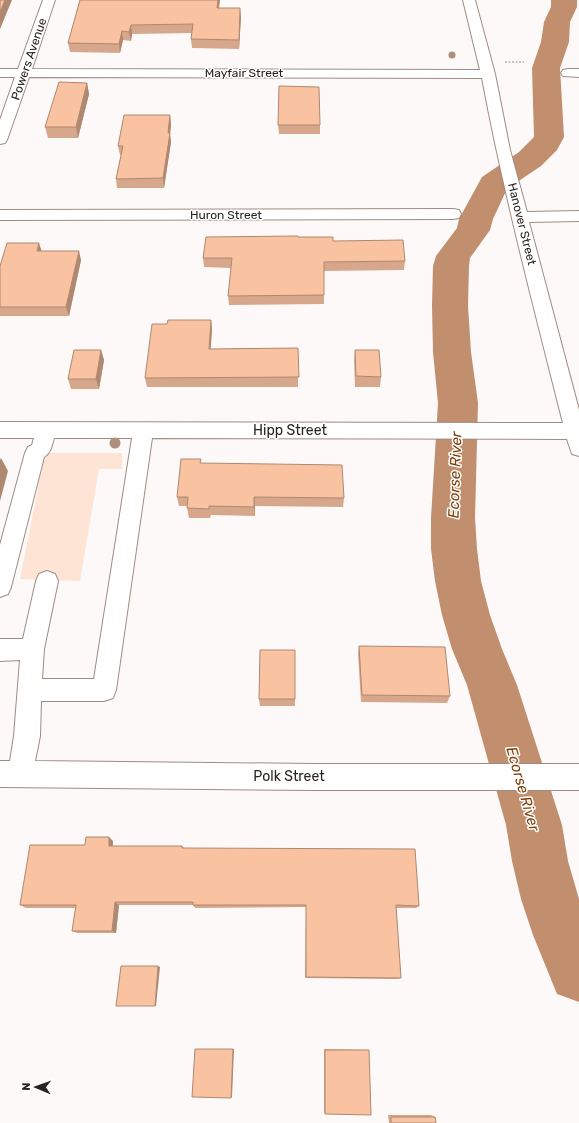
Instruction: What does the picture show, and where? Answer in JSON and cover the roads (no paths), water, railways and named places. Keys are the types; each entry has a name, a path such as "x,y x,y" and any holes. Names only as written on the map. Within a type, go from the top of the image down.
{"street":[{"name":"Powers Avenue","path":"0,140 49,0"},
{"name":"Hanover Street","path":"469,0 488,74 503,150 578,437"},
{"name":"Mayfair Street","path":"0,73 488,74"},
{"name":"Huron Street","path":"0,215 452,214"},
{"path":"520,217 579,216"},
{"name":"Hipp Street","path":"0,430 499,431 578,437"},
{"path":"0,587 35,453 40,449 46,430"},
{"path":"30,690 104,690 144,430"},
{"path":"10,774 27,736 32,649 48,581"},
{"path":"0,650 32,649"},
{"name":"Polk Street","path":"10,774 312,777 570,776"}],"waterway":[{"name":"Ecorse River","path":"564,0 564,7 557,22 555,42 546,68 549,137 546,143 530,159 493,184 476,219 473,230 453,256 451,266 450,306 452,352 458,403 453,518 454,549 458,581 466,615 477,649 492,685 534,825 540,861 550,899 563,935 579,972"}]}
